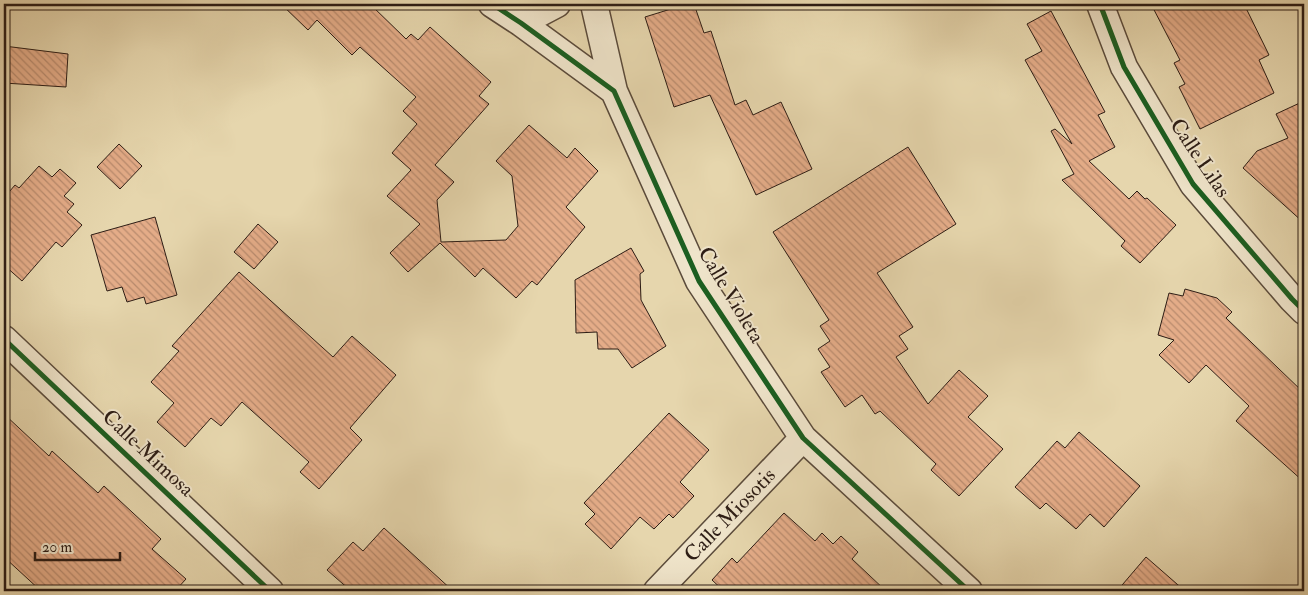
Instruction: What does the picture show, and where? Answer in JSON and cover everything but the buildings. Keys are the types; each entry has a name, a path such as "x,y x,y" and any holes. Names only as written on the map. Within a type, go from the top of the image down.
{"street":[{"name":"Calle Violeta","path":"492,4 614,91 699,281 803,438 970,591"},
{"path":"521,23 557,4"},
{"path":"594,4 614,91"},
{"name":"Calle Lilas","path":"1100,4 1124,67 1193,184 1300,299"},
{"name":"Calle Mimosa","path":"4,339 270,591"},
{"name":"Calle Miosotis","path":"657,591 803,438"}],"cycle path":[{"path":"492,4 614,91 699,281 803,438 969,591"},
{"path":"1100,4 1124,67 1193,184 1304,311"},
{"path":"4,339 270,591"}]}
